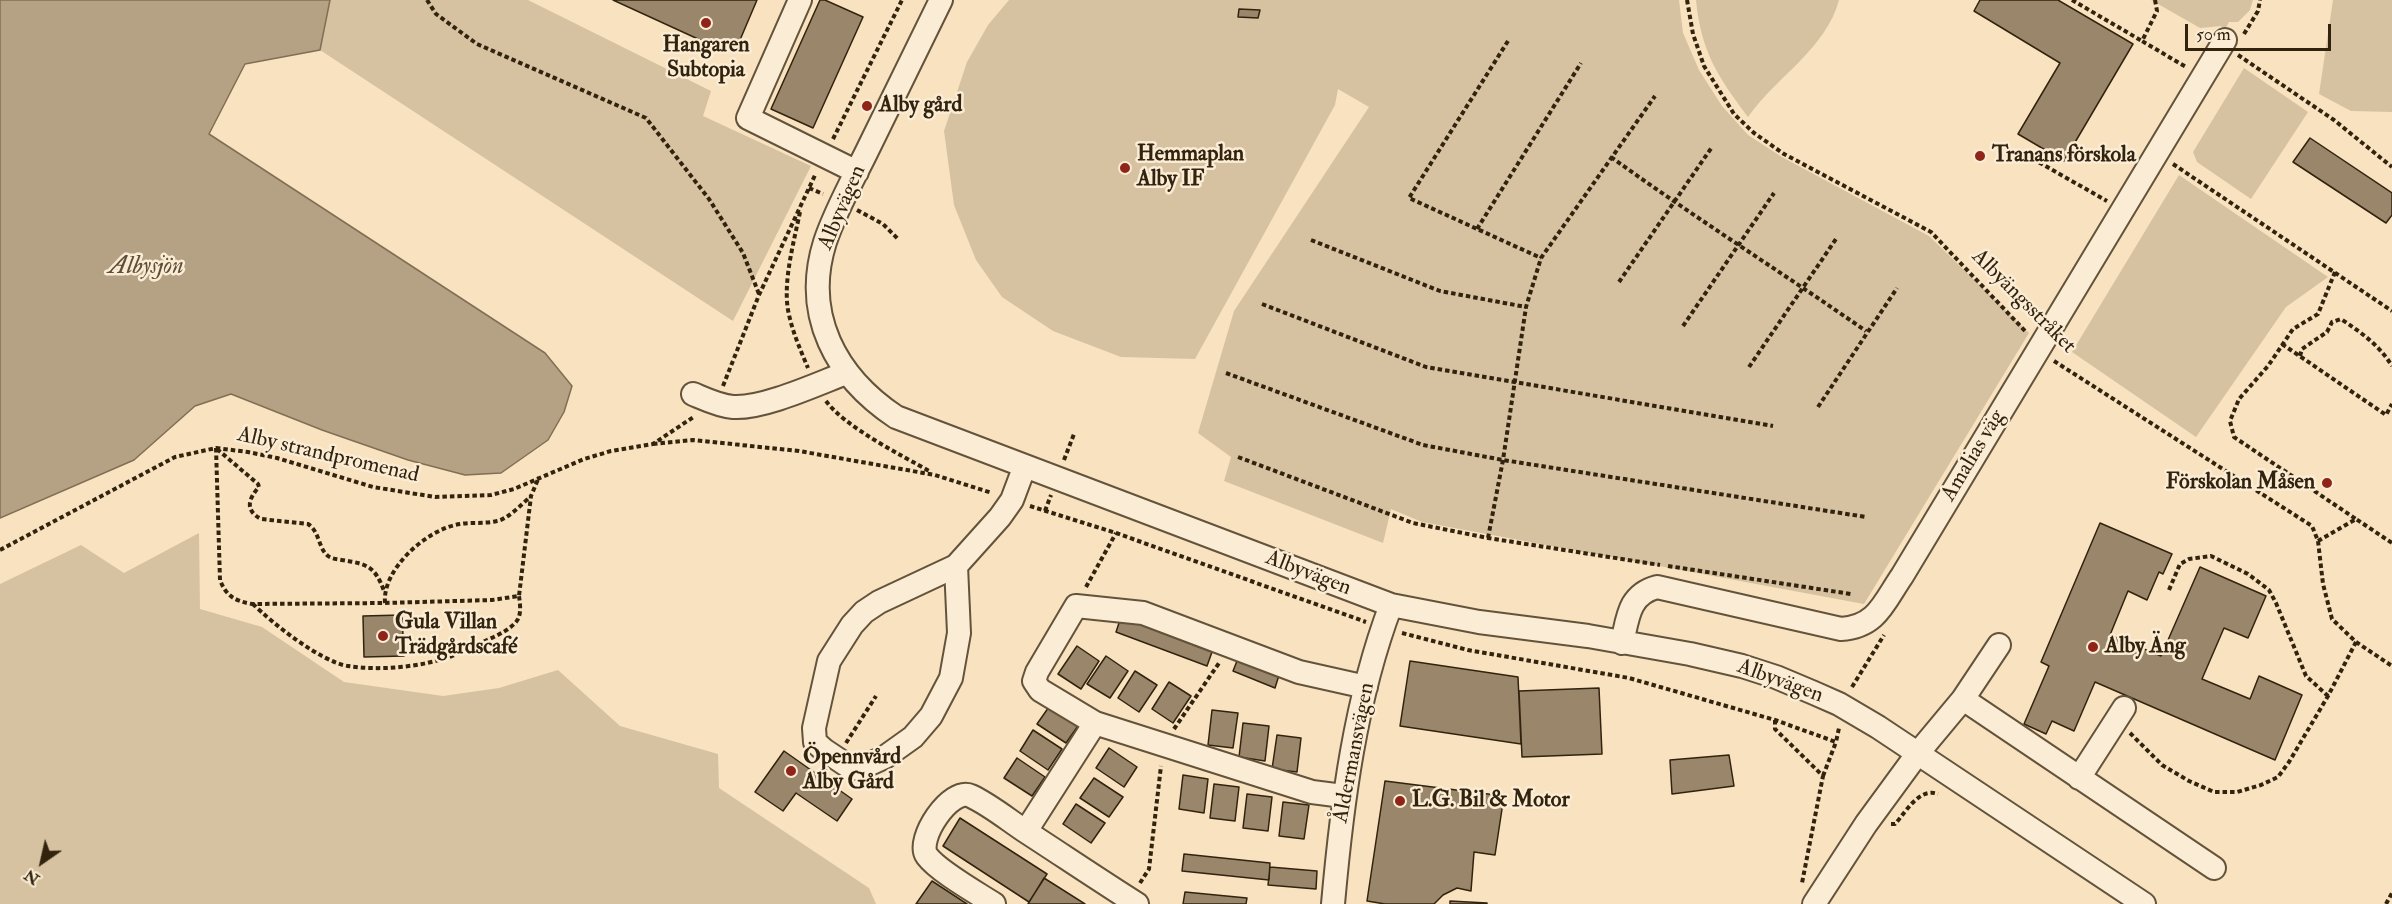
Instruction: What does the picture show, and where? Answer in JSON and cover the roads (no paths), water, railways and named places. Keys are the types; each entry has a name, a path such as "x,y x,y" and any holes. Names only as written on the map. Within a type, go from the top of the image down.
{"street":[{"path":"800,0 748,118 857,172"},
{"name":"Albyvägen","path":"941,0 825,242 819,272 822,324 831,348 846,373 877,405 896,417 1024,468 1391,605 1479,622 1588,636 1690,654 1776,677 1839,704 2144,904"},
{"name":"Amalias väg","path":"1622,643 1634,600 1645,591 1657,587 1841,629 1856,628 1875,617 2203,78 2229,46"},
{"path":"693,394 734,407 759,404 846,373"},
{"path":"956,566 959,633 951,678 931,716 913,737 885,757 861,768 851,768 815,742 814,728 828,661 852,625 864,612 879,602 956,566 1000,517 1012,500 1024,468"},
{"name":"Åldermansvägen","path":"1333,904 1343,796 1366,687 1382,628 1391,605"},
{"path":"1343,796 1312,792 1095,723 1040,690 1034,681 1076,606 1143,613 1299,672 1366,687"},
{"path":"1808,895 1866,825 1917,753 1963,699 1999,645"},
{"path":"1963,699 2214,868"},
{"path":"2079,778 2120,713"},
{"path":"1026,831 1095,723"},
{"path":"994,904 925,855 926,834 949,800 961,795 970,795 1133,902"}],"water":[{"name":"Albysjön","path":"0,0 330,0 320,50 245,64 209,134 545,353 572,386 564,412 548,440 501,473 465,475 408,460 322,430 231,394 195,406 134,460 0,518"}],"place":[{"name":"Hangaren Subtopia","path":"706,23"},
{"name":"Alby gård","path":"867,106"},
{"name":"Tranans förskola","path":"1980,156"},
{"name":"Hemmaplan Alby IF","path":"1125,168"},
{"name":"Förskolan Måsen","path":"2327,483"},
{"name":"Gula Villan Trädgårdscafé","path":"383,636"},
{"name":"Alby Äng","path":"2093,647"},
{"name":"Öpennvård Alby Gård","path":"791,771"},
{"name":"L.G. Bil & Motor","path":"1400,801"}]}
